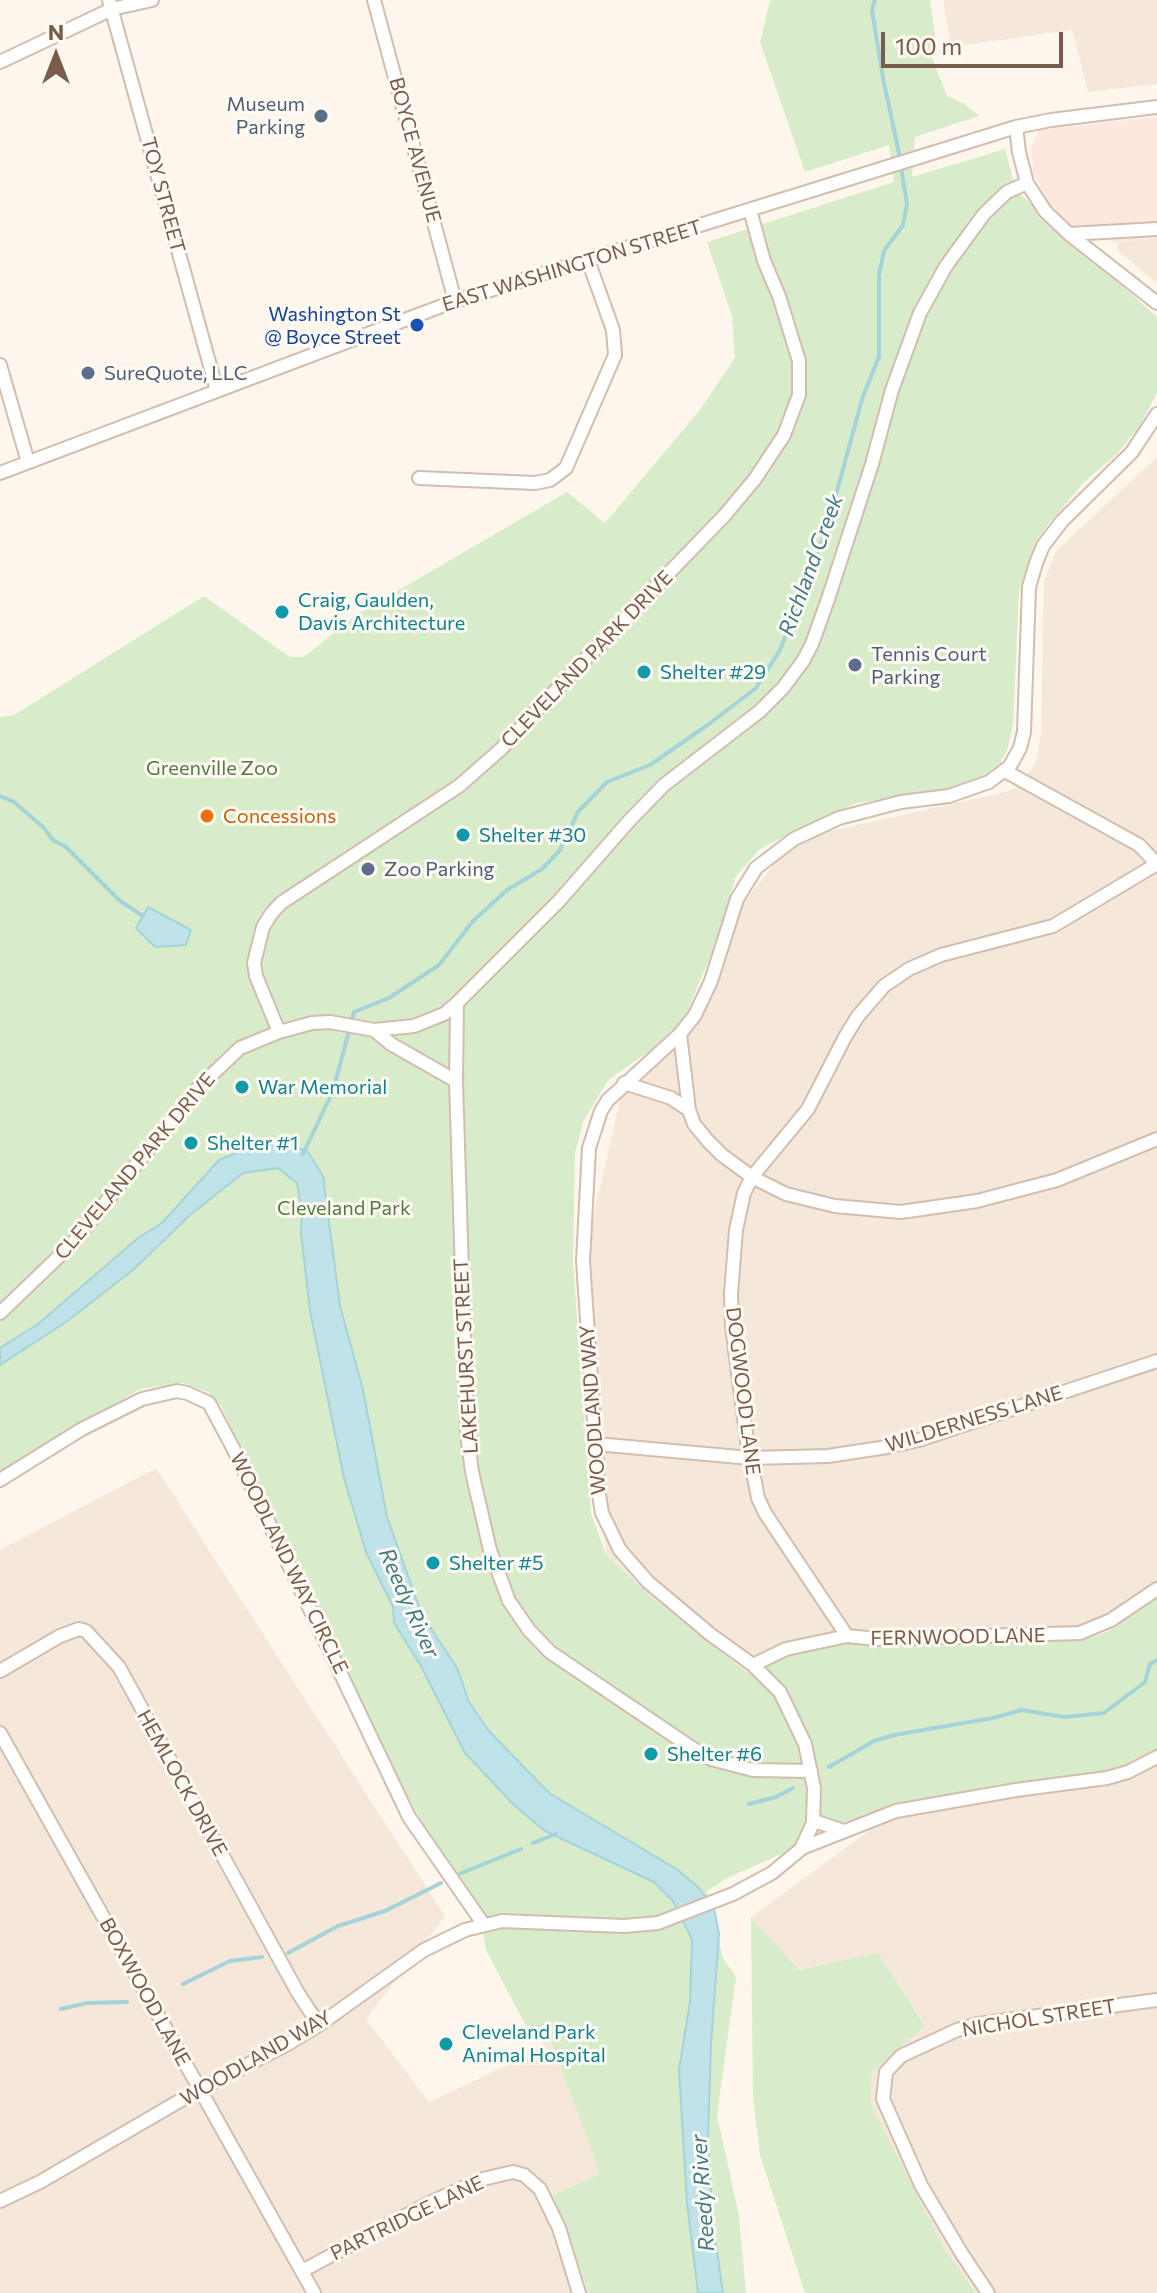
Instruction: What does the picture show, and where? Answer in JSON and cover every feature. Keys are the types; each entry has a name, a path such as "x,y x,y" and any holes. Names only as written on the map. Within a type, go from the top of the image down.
{"street":[{"path":"0,62 110,5 152,0"},
{"name":"BOYCE AVENUE","path":"374,0 455,301"},
{"name":"TOY STREET","path":"110,5 217,391"},
{"name":"EAST WASHINGTON STREET","path":"0,473 455,301 1016,127 1157,107"},
{"path":"1016,127 1027,183 1045,211 1069,234 1157,303"},
{"path":"368,1029 414,1026 444,1014 559,901 664,785 760,711 783,688 812,644 905,350 920,313 946,266 984,214 1007,192 1027,183"},
{"name":"CLEVELAND PARK DRIVE","path":"279,1032 256,976 254,963 263,927 281,903 459,786 500,750 724,516 755,479 784,435 795,410 800,385 799,361 779,296 764,261 750,210"},
{"path":"1069,234 1157,229"},
{"path":"419,478 535,483 550,480 566,468 615,355 613,330 588,260"},
{"path":"0,365 28,462"},
{"path":"1157,414 1132,452 1062,521 1043,546 1029,587 1024,732 1016,757 1005,771 1139,845 1157,864"},
{"name":"WOODLAND WAY","path":"0,2201 40,2182 200,2089 319,2025 424,1950 465,1930 502,1921 643,1926 717,1900 772,1873 801,1849 814,1821 815,1798 805,1744 780,1692 753,1665 648,1582 620,1550 602,1513 583,1261 587,1161 601,1111 624,1083 680,1034 695,1015 711,981 737,899 756,868 794,839 839,818 901,802 949,796 989,782 1005,771"},
{"name":"DOGWOOD LANE","path":"847,1636 758,1498 736,1359 731,1294 740,1204 752,1177 808,1109 858,1016 884,986 909,969 941,955 1053,926 1157,864"},
{"name":"LAKEHURST STREET","path":"457,1003 456,1081 467,1433 486,1535 509,1601 529,1630 550,1652 701,1753 753,1770 811,1771"},
{"name":"CLEVELAND PARK DRIVE","path":"0,1313 73,1243 213,1072 240,1048 312,1023 368,1029"},
{"path":"368,1029 456,1081"},
{"path":"680,1034 689,1110 694,1124 722,1155 752,1177 786,1194 835,1206 872,1211 925,1210 1002,1196 1057,1180 1157,1139"},
{"path":"624,1083 671,1098 689,1110"},
{"name":"WILDERNESS LANE","path":"596,1444 750,1458 828,1456 919,1440 1157,1361"},
{"name":"WOODLAND WAY CIRCLE","path":"0,1480 82,1429 142,1399 177,1391 209,1403 409,1817 484,1925"},
{"name":"FERNWOOD LANE","path":"753,1665 786,1649 847,1636 877,1639 1080,1633 1111,1620 1157,1589"},
{"name":"HEMLOCK DRIVE","path":"0,1671 71,1630 86,1631 103,1649 126,1679 159,1744 298,1993 319,2025"},
{"name":"BOXWOOD LANE","path":"0,1733 314,2293"},
{"path":"801,1849 896,1811 1107,1778 1157,1757"},
{"path":"814,1821 844,1831"},
{"name":"NICHOL STREET","path":"988,2293 921,2185 883,2099 886,2072 901,2056 957,2030 978,2024 1157,2000"},
{"name":"PARTRIDGE LANE","path":"302,2271 431,2202 483,2179 513,2172 532,2179 546,2198 568,2253 579,2293"}],"shaded area":[{"path":"943,0 1157,0 1157,84 1088,92 1072,30 951,47"},
{"path":"1157,117 1157,238 1117,243 1074,229 1050,206 1033,172 1031,148 1039,130"},
{"path":"1157,238 1157,283 1118,251 1117,243"},
{"path":"1157,457 1157,1593 1057,1636 983,1644 847,1643 819,1646 748,1672 654,1599 606,1555 583,1261 624,1083 687,1028 730,920 794,839 1006,792 1015,788 1035,765 1041,735 1044,581 1057,550"},
{"path":"156,1468 445,1916 366,2019 429,2102 508,2065 550,2038 600,2174 553,2195 589,2293 0,2293 0,1550"},
{"path":"1157,1756 1157,2293 976,2293 945,2250 870,2102 872,2072 925,2025 878,1954 799,1970 751,1917 896,1811"}],"green space":[{"name":"Cleveland Park","path":"770,0 930,0 936,43 932,58 947,96 963,103 979,116 915,137 912,177 1005,149 1016,190 1157,317 1157,393 1139,427 1116,455 1085,481 1035,543 1019,591 1013,725 1007,751 1000,763 985,775 947,789 857,803 760,849 736,876 713,950 684,1019 651,1050 608,1080 583,1122 575,1153 573,1261 591,1513 606,1555 654,1599 747,1672 819,1646 847,1643 915,1645 1083,1640 1107,1632 1157,1599 1157,1752 1114,1772 1019,1785 832,1832 727,1878 707,1891 723,1958 736,1977 717,2115 739,2216 746,2293 589,2293 553,2195 600,2174 550,2038 534,2041 486,1950 479,1908 430,1838 405,1791 221,1406 208,1392 183,1383 140,1389 0,1473 0,717 14,715 204,596 290,657 304,657 356,615 567,492 605,523 699,411 735,358 732,316 707,242 894,182 889,145 805,172 760,42"},
{"path":"751,1917 799,1970 878,1953 925,2026 872,2072 870,2102 945,2250 976,2293 805,2293 760,2155 753,2098"}],"water":[{"path":"148,907 191,930 186,945 155,947 136,928"},
{"name":"Reedy River","path":"285,1142 308,1152 323,1176 340,1306 363,1390 387,1517 422,1615 457,1668 469,1702 488,1730 549,1793 678,1870 699,1888 714,1908 719,1934 708,2140 713,2224 723,2293 698,2293 687,2203 679,2070 690,2002 692,1939 673,1901 654,1882 545,1831 514,1805 465,1753 421,1666 394,1623 393,1607 366,1552 344,1478 310,1311 297,1183 278,1168 243,1173 190,1215 133,1270 66,1322 0,1365 0,1348 38,1324 138,1238 162,1223 219,1160 246,1149"}],"waterway":[{"name":"Richland Creek","path":"875,0 872,10 900,158"},
{"name":"Richland Creek","path":"303,1154 333,1091 354,1012 389,998 439,965 473,921 507,890 542,869 560,850 578,812 607,782 650,765 709,724 756,688 780,650 826,531 863,396 879,357 879,275 884,251 903,225 907,204 901,167"},
{"path":"0,796 14,802 53,840 66,847 119,900 143,916"},
{"path":"829,1767 874,1741 894,1735 1022,1710 1064,1717 1104,1713 1145,1682 1150,1664 1157,1660"},
{"path":"749,1804 776,1797 793,1788"},
{"path":"533,1843 556,1834"},
{"path":"459,1874 521,1849"},
{"path":"288,1953 338,1926 385,1911 441,1883"},
{"path":"183,1984 230,1961 262,1957"},
{"path":"61,2009 87,2003 127,2002"}],"place":[{"name":"Museum Parking","path":"321,116"},
{"name":"Washington St @ Boyce Street","path":"417,325"},
{"name":"SureQuote, LLC","path":"88,373"},
{"name":"Craig, Gaulden, Davis Architecture","path":"282,612"},
{"name":"Tennis Court Parking","path":"855,665"},
{"name":"Shelter #29","path":"644,672"},
{"name":"Concessions","path":"207,816"},
{"name":"Shelter #30","path":"463,835"},
{"name":"Zoo Parking","path":"368,869"},
{"name":"War Memorial","path":"242,1087"},
{"name":"Shelter #1","path":"191,1143"},
{"name":"Shelter #5","path":"433,1563"},
{"name":"Shelter #6","path":"651,1754"},
{"name":"Cleveland Park Animal Hospital","path":"446,2044"}],"park label":[{"name":"Greenville Zoo","path":"212,768"}]}
